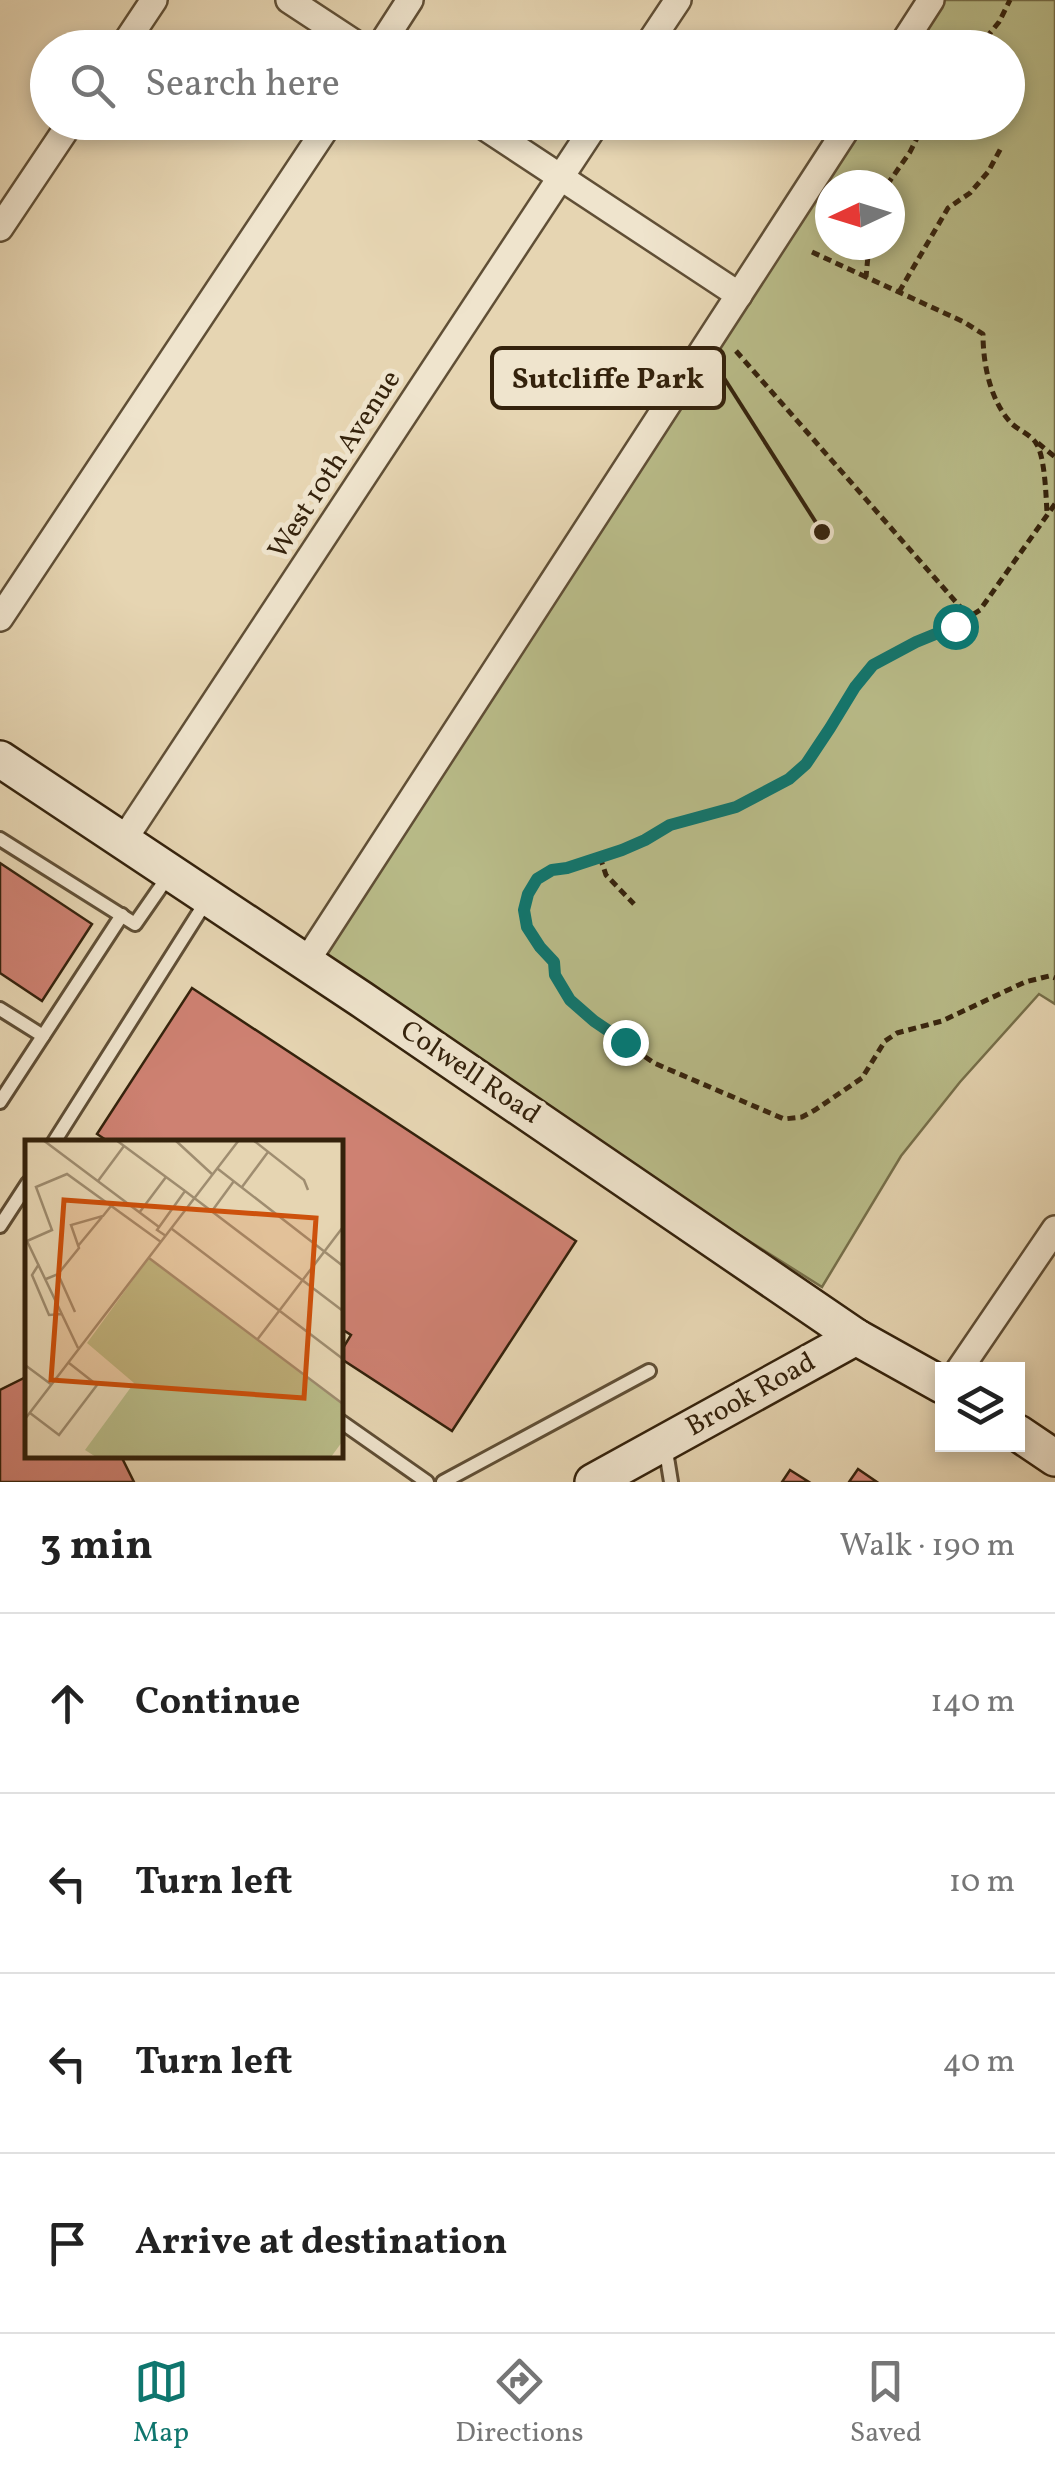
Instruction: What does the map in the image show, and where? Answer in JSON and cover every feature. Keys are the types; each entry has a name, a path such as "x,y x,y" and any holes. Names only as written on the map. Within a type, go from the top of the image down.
{"street":[{"path":"134,30 154,0"},
{"path":"289,0 335,30"},
{"path":"391,30 410,0"},
{"path":"658,30 678,0"},
{"path":"912,30 931,0"},
{"path":"0,228 59,140"},
{"path":"1,613 318,140"},
{"path":"506,140 739,295"},
{"name":"West 10th Avenue","path":"124,841 584,140"},
{"path":"306,962 839,140"},
{"name":"Colwell Road","path":"0,759 306,962 856,1337 935,1380"},
{"path":"964,1362 1055,1229"},
{"name":"Brook Road","path":"594,1482 856,1337"},
{"path":"1025,1438 1055,1458"}],"lane":[{"path":"0,839 135,924 171,872"},
{"path":"55,1140 208,898"},
{"path":"0,1102 122,915"},
{"path":"0,1009 43,1036"},
{"path":"0,1226 25,1188"},
{"path":"14,1204 25,1211"},
{"path":"443,1482 649,1371"},
{"path":"342,1422 427,1482"},
{"path":"664,1443 671,1482"}],"path":[{"path":"993,30 1010,0"},
{"path":"897,170 916,140"},
{"path":"899,292 948,208 970,193 1001,148"},
{"path":"812,252 983,334 987,375 996,400 1012,424 1055,457"},
{"path":"866,278 867,260"},
{"path":"736,351 968,617"},
{"path":"1035,441 1047,513"},
{"path":"1055,504 980,610 873,665 806,764 789,779 736,807 670,825 645,840 552,870 537,879 524,910 527,927 554,962 555,975 570,1000 594,1021 654,1062 784,1119 816,1110 862,1078 886,1041 897,1033 942,1021 1025,982 1055,978"},
{"path":"600,857 606,875 634,904"}],"green space":[{"path":"934,0 1055,0 1055,1004 1039,994 960,1082 901,1156 822,1287 306,962 815,186 815,260 905,260 905,170 825,170 845,140 1025,140 1025,30 914,30"}],"building":[{"path":"0,863 92,924 42,1001 0,973"},
{"path":"192,988 576,1241 452,1431 342,1359 342,1350 351,1335 342,1329 342,1140 106,1140 97,1134"},
{"path":"25,1378 25,1457 122,1457 134,1482 0,1482 0,1390"},
{"path":"858,1469 877,1482 849,1482"},
{"path":"790,1470 809,1482 782,1482"}],"place":[{"name":"Sutcliffe Park","path":"822,532"}],"route":[{"path":"625,1042 570,1000 555,975 554,962 527,927 524,910 537,879 552,870 622,850 670,825 736,807 789,779 806,764 873,665 955,626"}]}
